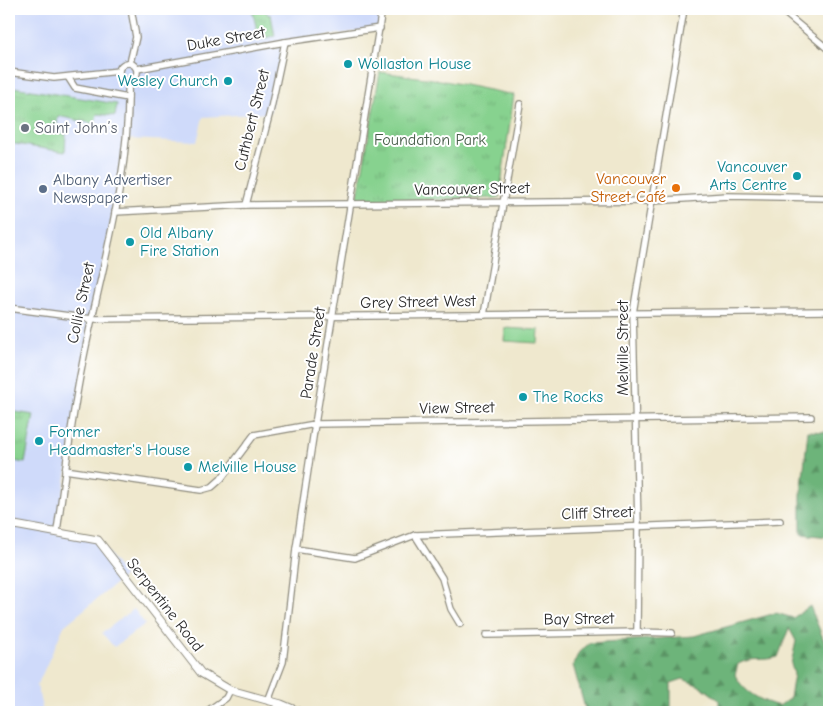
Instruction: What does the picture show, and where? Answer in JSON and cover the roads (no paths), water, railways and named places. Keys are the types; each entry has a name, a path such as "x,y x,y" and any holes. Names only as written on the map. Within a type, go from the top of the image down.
{"street":[{"path":"130,63 136,37 131,9"},
{"name":"Parade Street","path":"268,701 283,662 296,549 382,9"},
{"name":"Melville Street","path":"637,632 638,525 633,313 684,9"},
{"path":"780,9 829,50"},
{"name":"Duke Street","path":"137,69 285,42 380,28"},
{"name":"Cuthbert Street","path":"246,205 271,108 285,42"},
{"path":"130,63 137,69 135,78 128,81 122,79 119,72 122,66 130,63"},
{"path":"9,72 44,77 68,77 119,72"},
{"path":"68,77 75,88 128,98"},
{"name":"Collie Street","path":"57,531 65,470 92,319 115,212 127,139 128,81"},
{"path":"484,315 520,104"},
{"name":"Vancouver Street","path":"115,212 246,205 652,201 727,196 829,198"},
{"name":"Grey Street West","path":"9,308 92,319 829,311"},
{"name":"View Street","path":"65,470 201,490 212,487 230,470 237,454 254,435 315,424 810,417"},
{"name":"Cliff Street","path":"296,549 355,558 415,534 780,521"},
{"name":"Serpentine Road","path":"9,524 57,531 98,540 201,673 230,690 280,704 300,712"},
{"path":"415,534 442,578 451,609 460,624"},
{"name":"Bay Street","path":"486,635 672,633"},
{"path":"206,712 226,698 230,690"},
{"path":"272,712 280,704"}],"place":[{"name":"Wollaston House","path":"348,64"},
{"name":"Wesley Church","path":"228,81"},
{"name":"Saint John’s","path":"25,128"},
{"name":"Vancouver Arts Centre","path":"797,176"},
{"name":"Vancouver Street Café","path":"676,188"},
{"name":"Albany Advertiser Newspaper","path":"43,189"},
{"name":"Old Albany Fire Station","path":"130,242"},
{"name":"The Rocks","path":"523,397"},
{"name":"Former Headmaster's House","path":"39,441"},
{"name":"Melville House","path":"188,467"}],"park label":[{"name":"Foundation Park","path":"430,140"}]}
